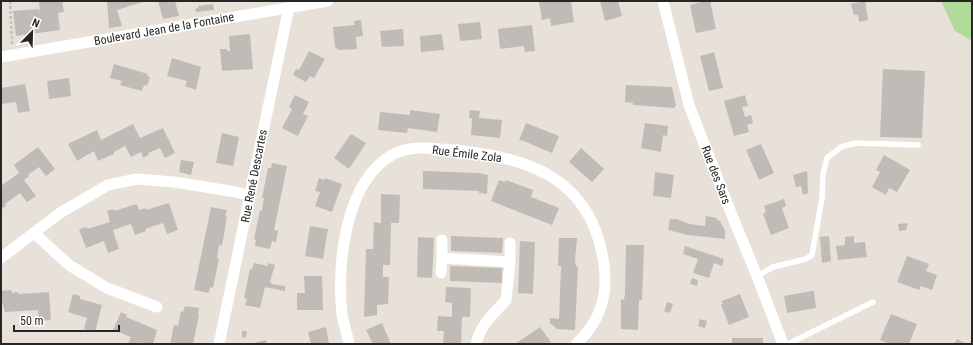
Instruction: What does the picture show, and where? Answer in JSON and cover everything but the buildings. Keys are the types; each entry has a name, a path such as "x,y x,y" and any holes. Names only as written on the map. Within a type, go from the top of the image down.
{"street":[{"name":"Boulevard Jean de la Fontaine","path":"1,57 328,1"},
{"name":"Rue des Sars","path":"663,1 689,105 783,344"},
{"name":"Rue René Descartes","path":"219,344 251,196 289,7"},
{"name":"Rue Émile Zola","path":"349,344 342,315 342,261 344,242 351,211 365,182 378,165 393,154 412,148 469,152 500,157 521,163 540,170 563,184 581,202 594,225 602,249 605,293 593,323 583,338 576,344"},
{"path":"1,258 60,213 108,185 137,178 174,182 236,192 251,196"},
{"path":"34,233 69,265 107,288 157,306"},
{"path":"441,273 442,240"},
{"path":"476,344 479,332 489,317 506,300 510,262 510,243"},
{"path":"442,258 510,262"}],"lane":[{"path":"757,276 773,267 806,259 812,255 822,198 823,174 827,158 834,152 841,147 856,143 918,145"},
{"path":"788,344 873,302"}],"path":[{"path":"10,1 13,55"}],"green space":[{"path":"941,1 972,1 972,41 955,31"}]}
